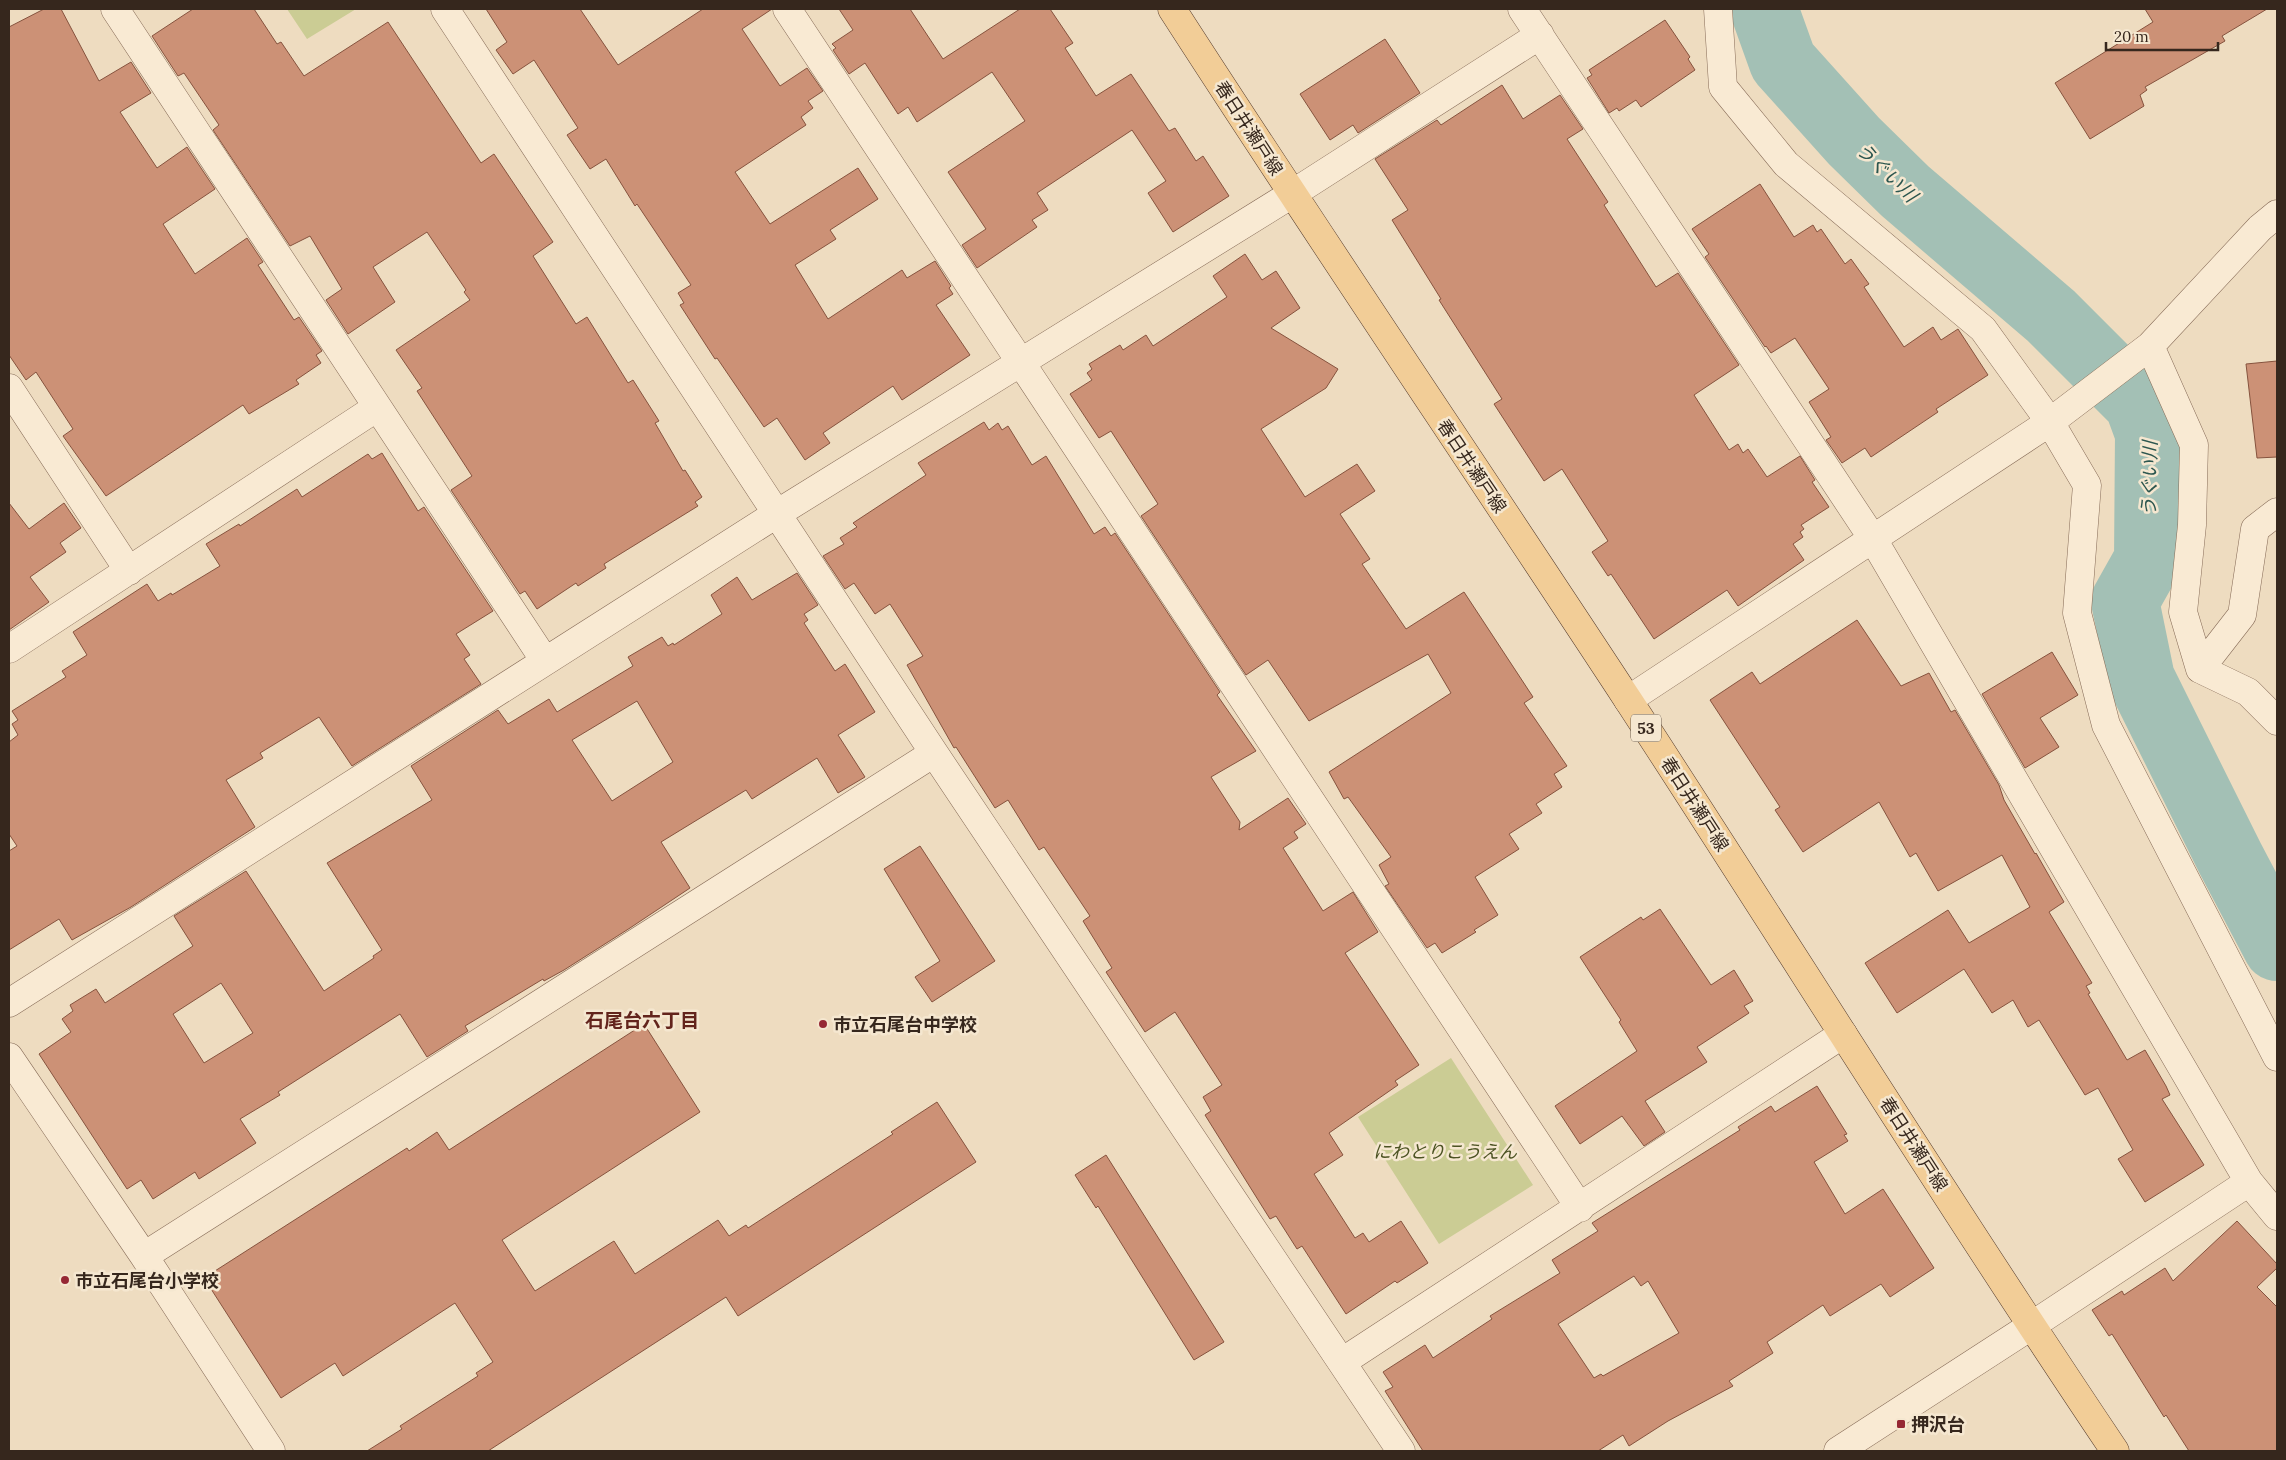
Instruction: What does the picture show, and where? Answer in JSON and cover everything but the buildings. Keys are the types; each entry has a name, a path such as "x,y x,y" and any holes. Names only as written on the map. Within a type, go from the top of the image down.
{"main road":[{"name":"春日井瀬戸線","path":"1172,9 1292,194 1628,700 2031,1326 2115,1451"}],"street":[{"path":"115,9 376,408 545,661"},
{"path":"445,9 934,753 1401,1451"},
{"path":"787,9 1580,1208"},
{"path":"1522,9 1873,539 2249,1182 2277,1216"},
{"path":"1718,9 1723,88 1786,164 1983,329 2050,422 2087,485 2077,613 2106,725 2277,1057"},
{"path":"9,1003 778,513 1292,194 1540,35"},
{"path":"1628,700 2050,422 2150,346 2260,228 2277,214"},
{"path":"2150,346 2194,445 2192,525 2183,612 2200,669 2248,692 2277,721"},
{"path":"9,388 129,571"},
{"path":"9,649 376,408"},
{"path":"2200,669 2242,614 2255,529 2277,512"},
{"path":"144,1256 934,753"},
{"path":"1342,1362 1580,1208 1843,1034"},
{"path":"9,1057 144,1256 271,1451"},
{"path":"1838,1451 2249,1182"}],"green space":[{"path":"287,9 356,9 307,39"},
{"name":"にわとりこうえん","path":"1451,1058 1533,1185 1439,1244 1358,1117"}],"waterway":[{"name":"うぐい川","path":"1764,9 1783,62 1854,141 1905,191 2051,316 2138,403 2149,433 2148,560 2125,601 2141,679 2230,858 2277,947"}],"place":[{"name":"市立石尾台中学校","path":"823,1024"},
{"name":"市立石尾台小学校","path":"65,1280"},
{"name":"押沢台","path":"1901,1424"}],"district":[{"name":"石尾台六丁目","path":"642,1020"}]}
